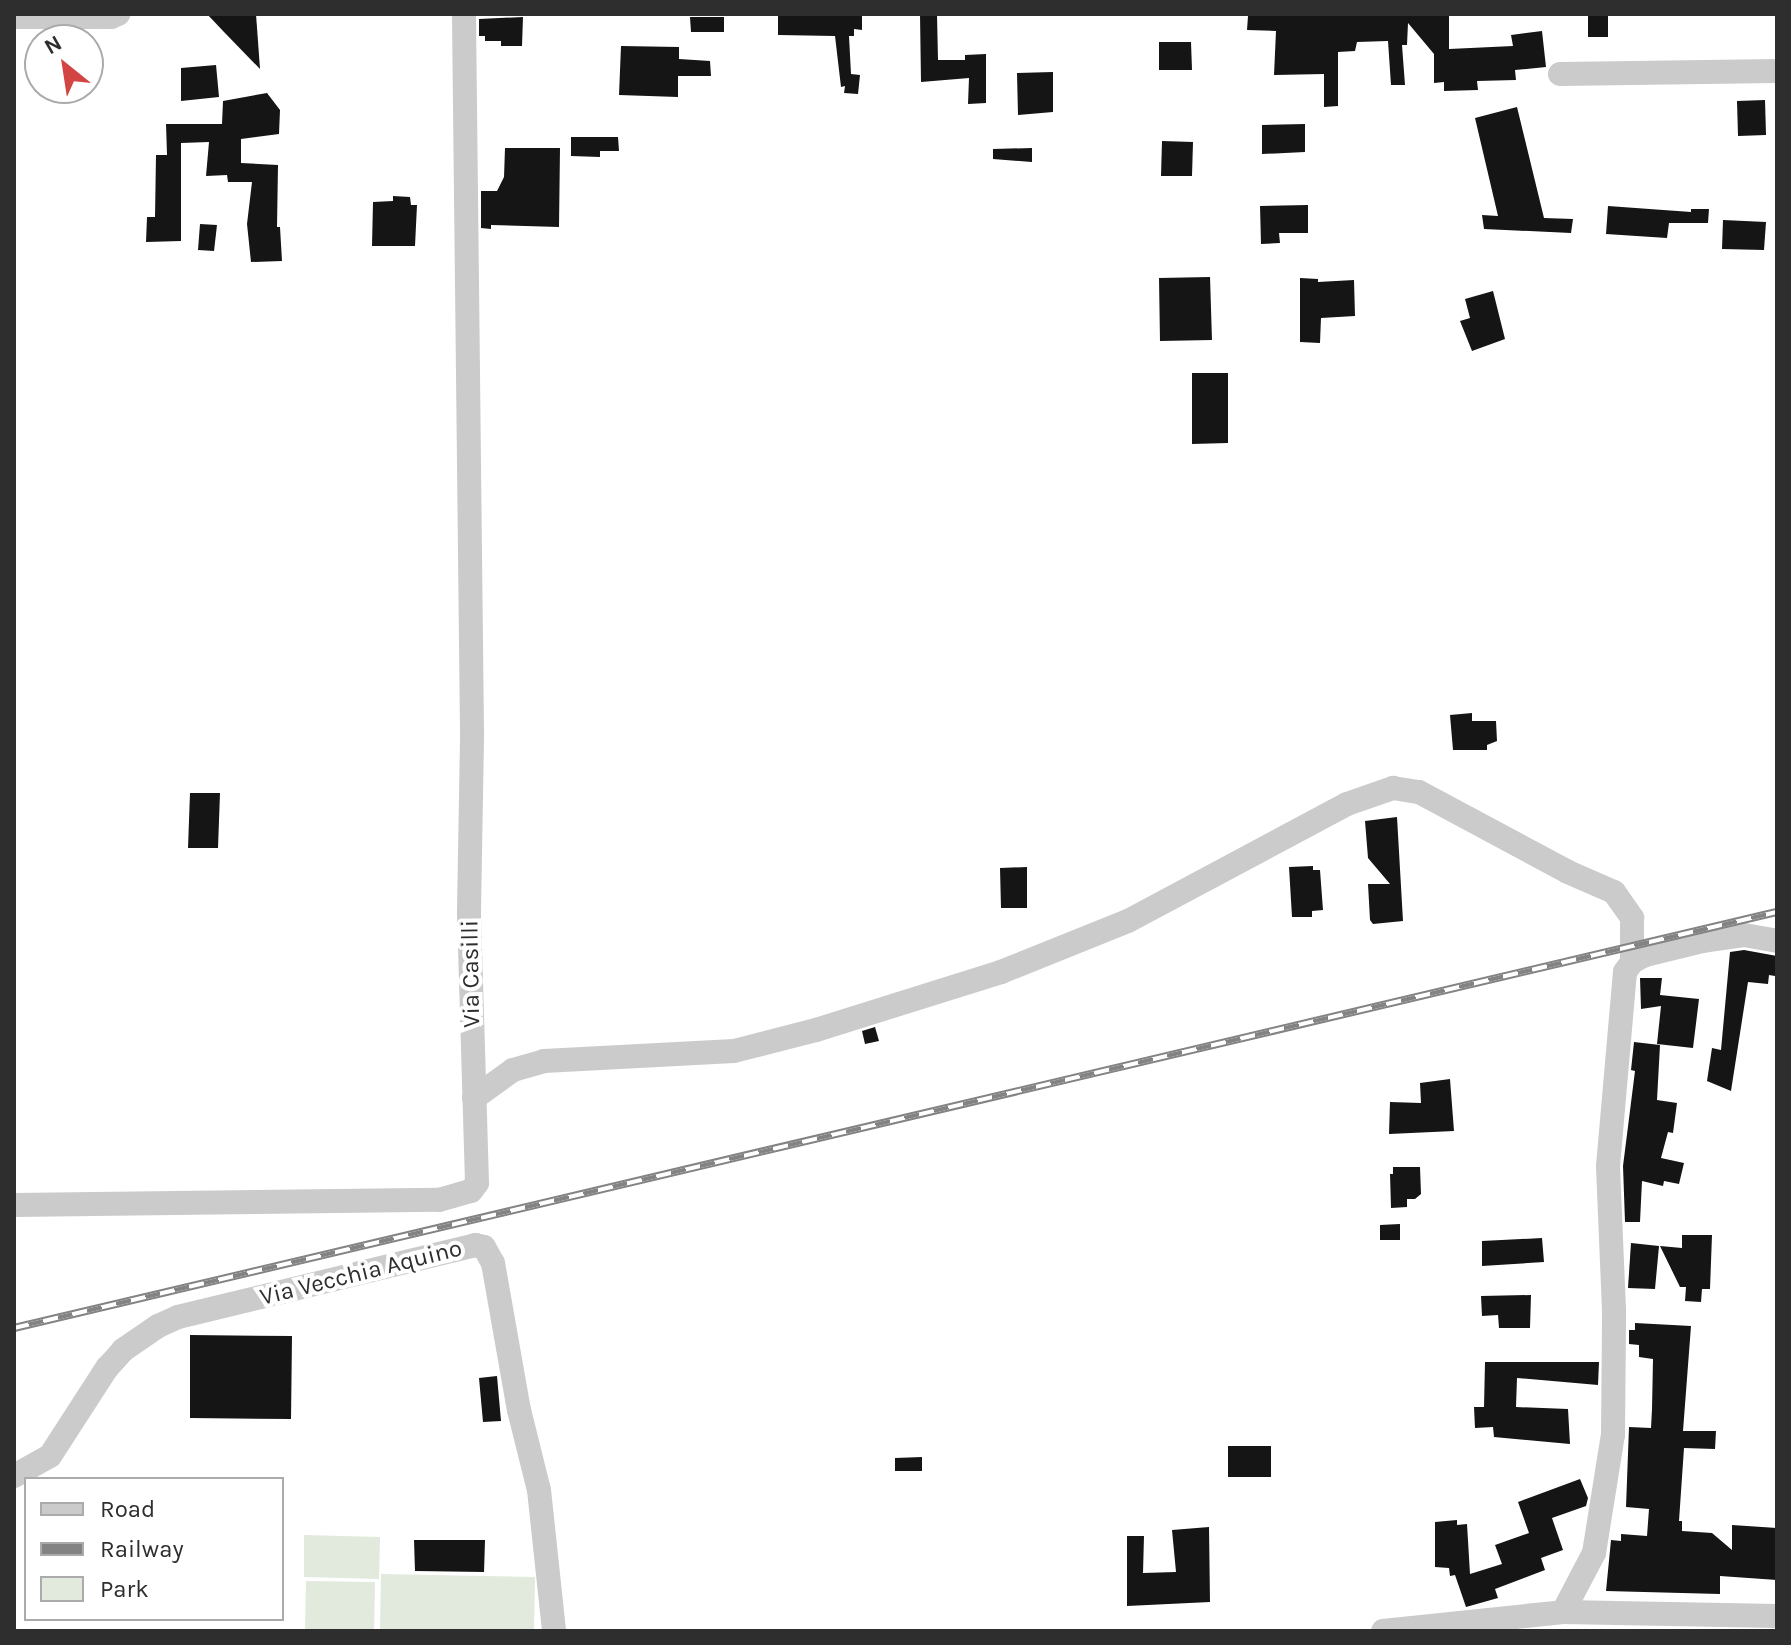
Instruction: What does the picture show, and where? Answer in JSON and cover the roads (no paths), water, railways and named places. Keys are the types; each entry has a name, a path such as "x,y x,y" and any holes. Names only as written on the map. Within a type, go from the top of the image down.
{"street":[{"path":"14,17 111,17 118,14"},
{"name":"Via Casilli","path":"14,1205 455,1197 471,1191 477,1183 469,911 472,732 464,14"},
{"path":"1560,74 1777,71"},
{"path":"474,1098 513,1070 544,1061 734,1051 816,1030 1001,972 1128,921 1347,804 1393,788 1419,792 1568,872 1614,892 1632,918 1632,962"},
{"path":"1563,1612 1594,1553 1613,1435 1608,1166 1625,972 1632,962 1645,955 1744,935 1777,941"},
{"name":"Via Vecchia Aquino","path":"14,1476 50,1456 107,1368 123,1350 158,1326 178,1317 475,1245 484,1247 493,1263 519,1410 539,1490 554,1631"},
{"path":"1383,1631 1423,1624 1563,1612 1777,1616"}],"railway":[{"path":"14,1328 1777,912"}]}
